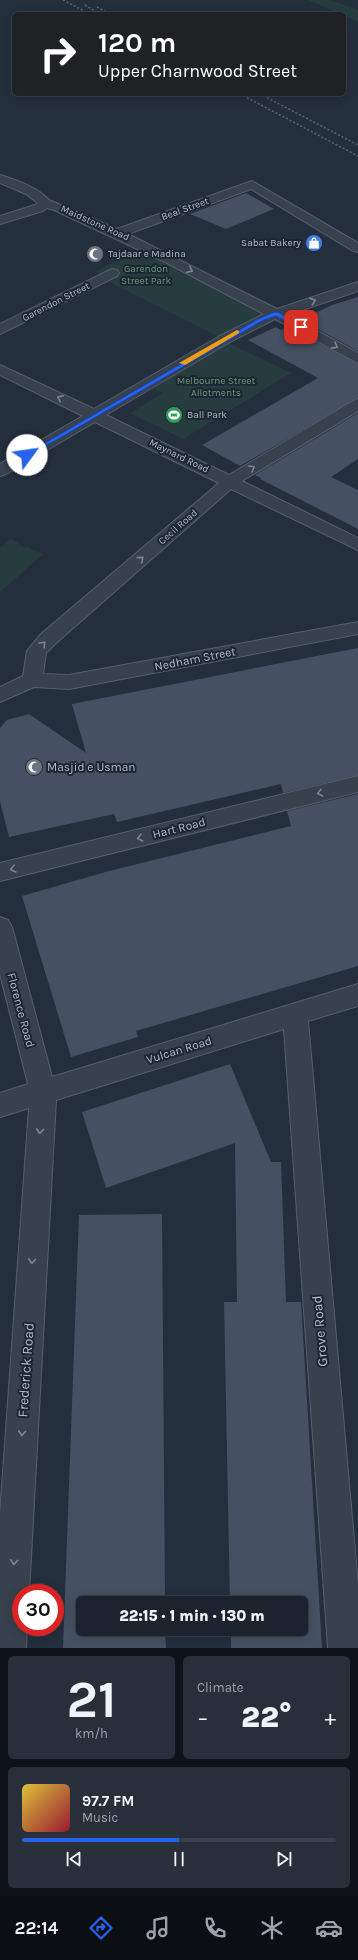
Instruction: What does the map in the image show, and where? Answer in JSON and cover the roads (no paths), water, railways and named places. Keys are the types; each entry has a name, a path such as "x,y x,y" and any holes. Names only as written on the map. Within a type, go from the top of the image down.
{"street":[{"name":"Maidstone Road","path":"0,179 42,198 45,203 58,207 118,233 276,313 358,358"},
{"name":"Beal Street","path":"118,233 252,185 358,248"},
{"path":"0,220 38,208 45,203"},
{"name":"Garendon Street","path":"0,330 112,273"},
{"path":"0,471 223,340 260,320 276,313 358,286"},
{"name":"Maynard Road","path":"0,368 358,545"},
{"name":"Cecil Road","path":"32,680 36,651 48,639 231,481 358,404"},
{"name":"Nedham Street","path":"32,680 69,682 358,628"},
{"path":"0,694 32,680"},
{"name":"Hart Road","path":"0,872 358,784"},
{"name":"Florence Road","path":"0,927 43,1092"},
{"name":"Vulcan Road","path":"0,1106 358,994"},
{"name":"Grove Road","path":"295,1014 346,1648"},
{"name":"Frederick Road","path":"8,1648 43,1092"}],"railway":[{"path":"63,0 86,12"},
{"path":"85,5 97,12"},
{"path":"97,7 106,12"},
{"path":"244,96 358,156"},
{"path":"264,96 358,145"}],"place":[{"name":"Sabat Bakery","path":"314,243"},
{"name":"Tajdaar e Madina","path":"95,254"},
{"name":"Ball Park","path":"174,415"},
{"name":"Masjid e Usman","path":"34,767"}],"park label":[{"name":"Garendon Street Park","path":"146,274"},
{"name":"Melbourne Street Allotments","path":"216,386"}]}
